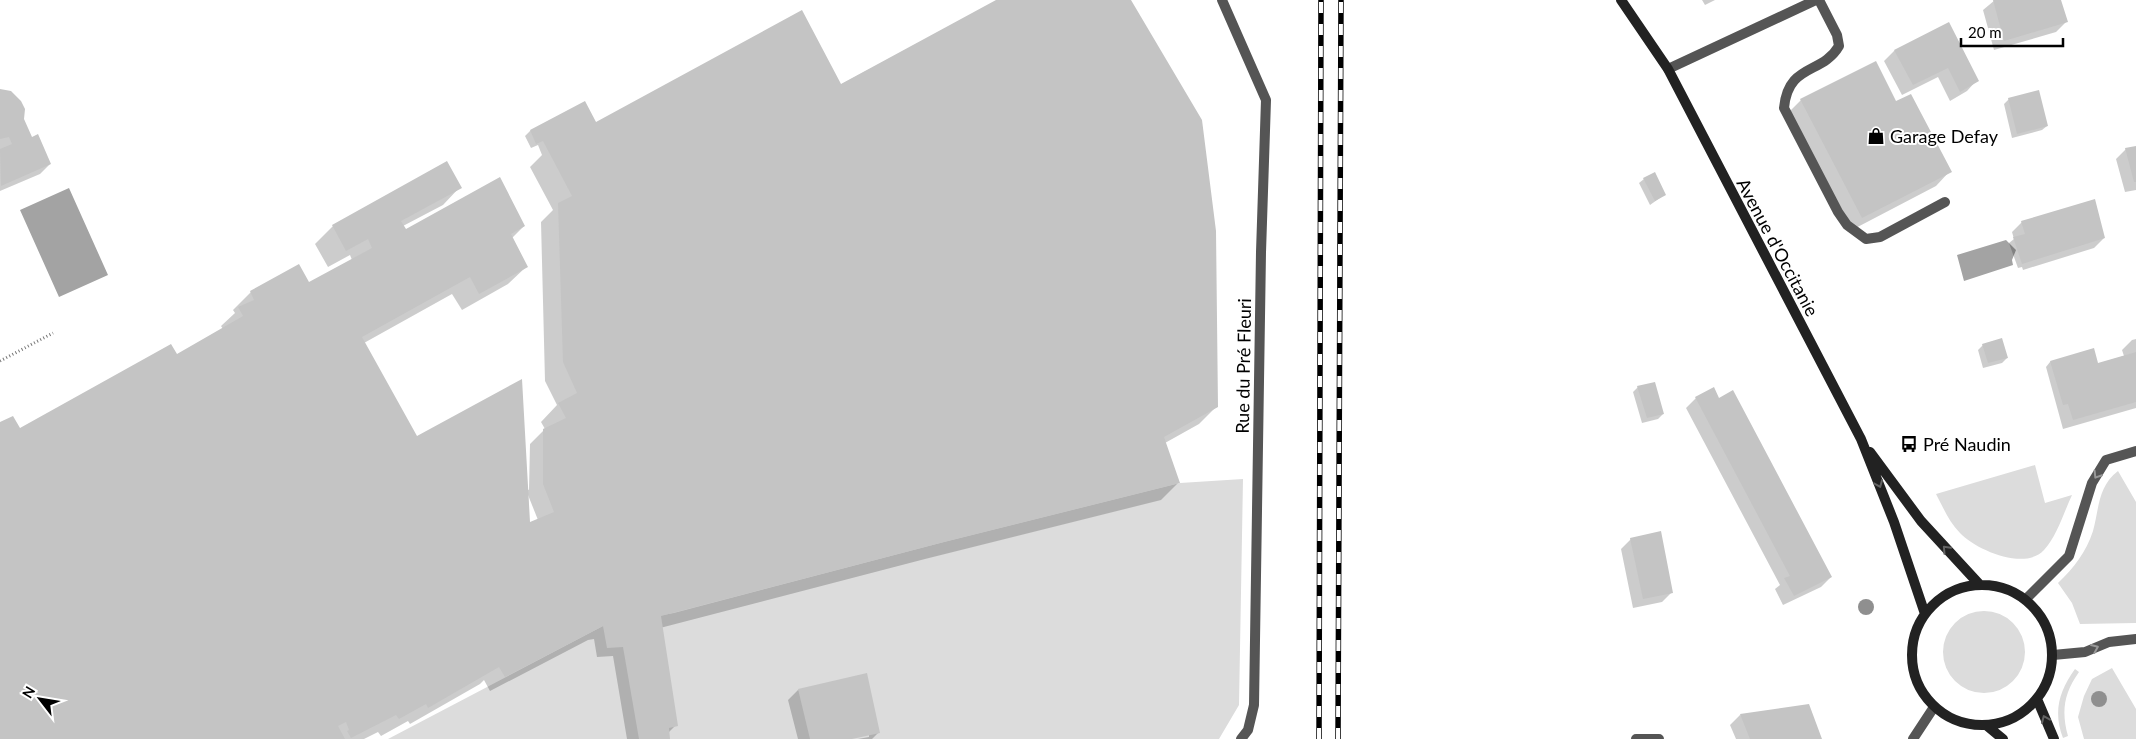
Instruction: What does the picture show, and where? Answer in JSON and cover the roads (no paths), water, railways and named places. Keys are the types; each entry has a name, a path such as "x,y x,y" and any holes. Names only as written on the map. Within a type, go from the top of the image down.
{"main road":[{"name":"Avenue d'Occitanie","path":"1621,0 1668,69 1860,439 1894,522 1925,614"},
{"name":"Avenue d'Occitanie","path":"1860,439 1921,521 1979,584"},
{"path":"1979,584 1996,586 2026,599 2045,624 2051,640 2053,655 2049,679 2037,699 2021,714 2001,723 1986,725 1963,723 1934,707 1923,694 1916,679 1912,662 1915,637 1925,614 1940,599 1958,589 1979,584"},
{"path":"2037,699 2054,739"},
{"path":"1986,725 2003,739"}],"street":[{"name":"Rue du Pré Fleuri","path":"1222,0 1266,100 1261,252 1254,705 1248,730 1241,739"},
{"path":"1668,69 1817,0 1837,35 1840,46 1834,55 1799,75 1792,82 1785,93 1784,108 1838,212 1847,225 1866,239 1880,236 1945,202"},
{"path":"2026,599 2069,556 2092,483 2106,460 2136,451"},
{"path":"2053,655 2085,652 2109,642 2136,639"},
{"path":"1913,739 1934,707"},
{"path":"1636,739 1659,739"}],"railway":[{"path":"1319,739 1321,0"},
{"path":"1338,739 1341,0"}],"place":[{"name":"Garage Defay","path":"1876,136"},
{"name":"Pré Naudin","path":"1909,444"}]}
